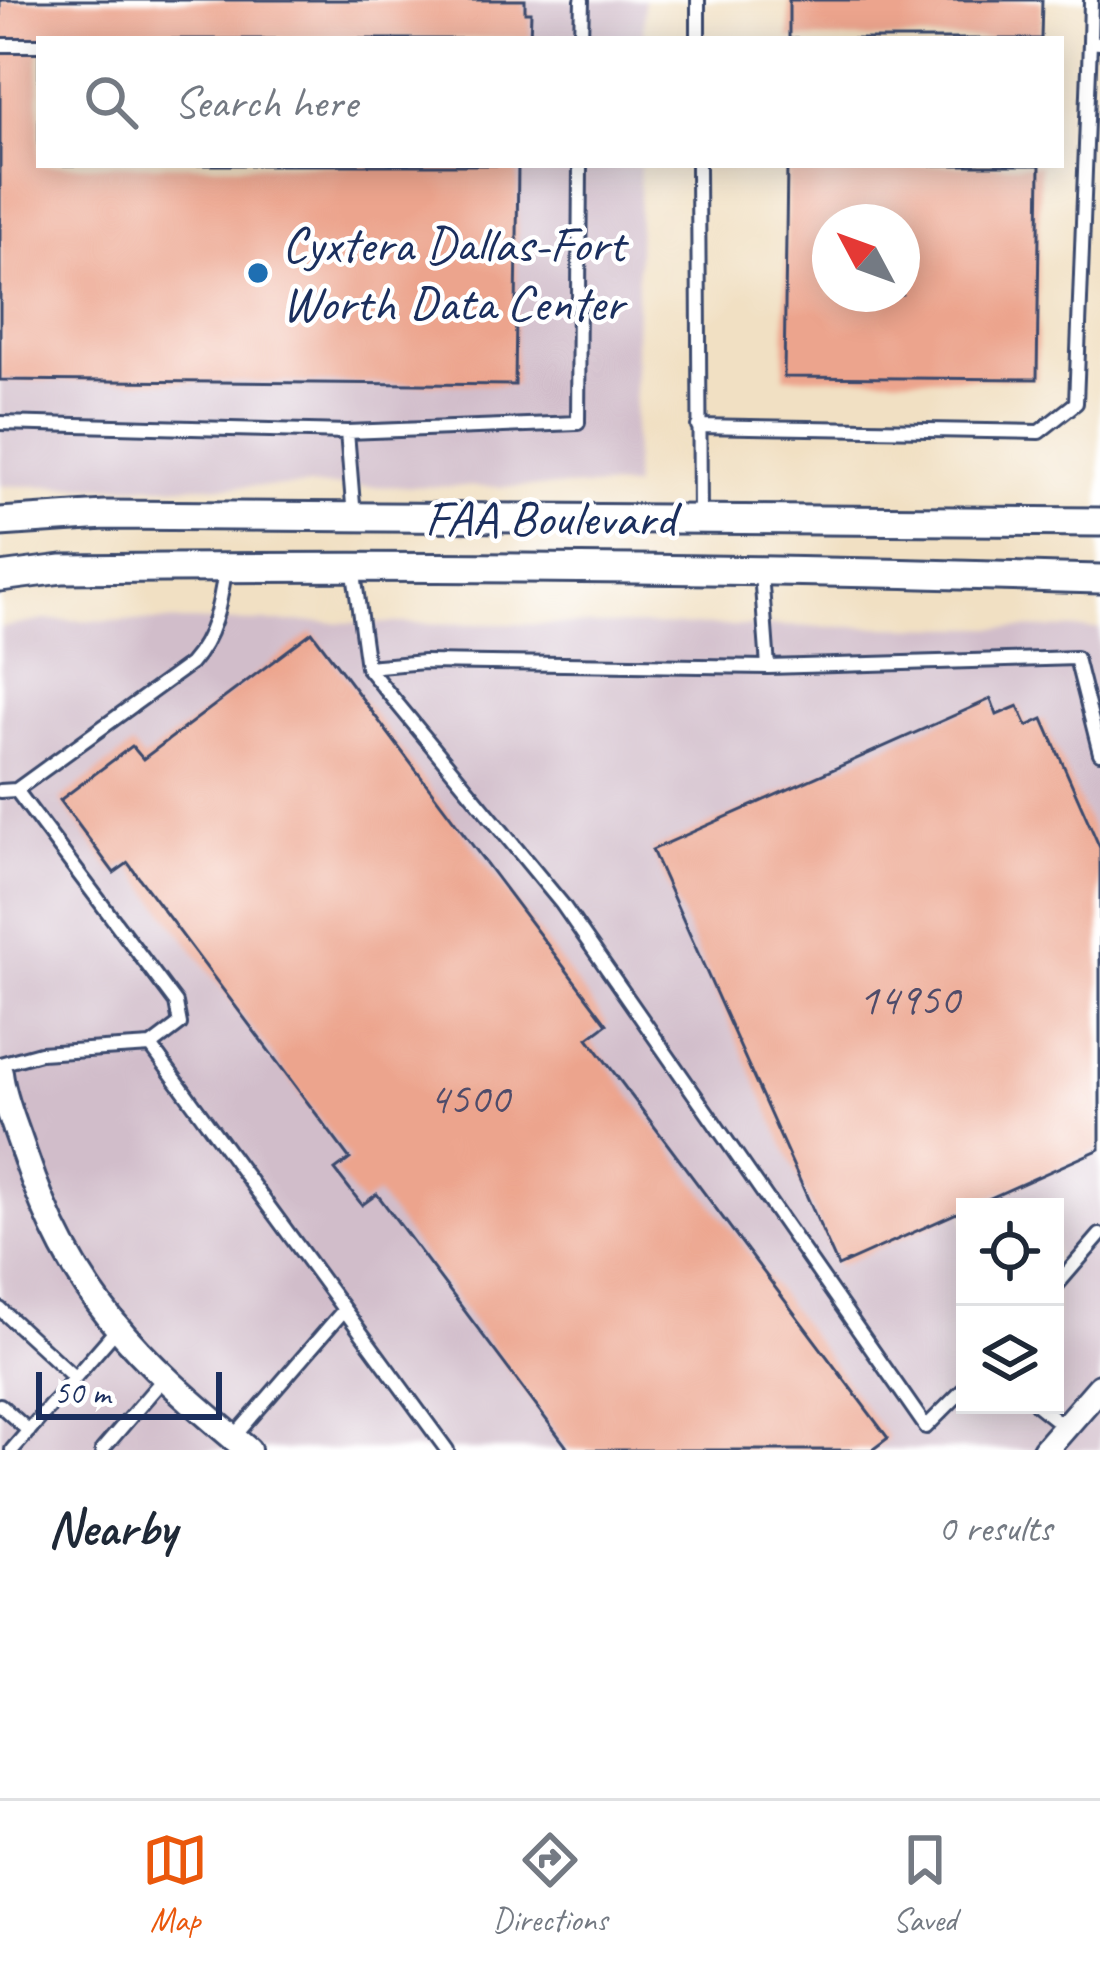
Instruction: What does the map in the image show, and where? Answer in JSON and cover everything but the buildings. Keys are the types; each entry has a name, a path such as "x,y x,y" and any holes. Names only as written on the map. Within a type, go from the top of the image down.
{"street":[{"name":"FAA Boulevard","path":"0,522 105,514 1100,522"},
{"path":"353,566 354,517"},
{"path":"760,568 763,520"},
{"name":"FAA Boulevard","path":"0,577 62,569 353,566 760,568 1100,579"},
{"path":"0,1069 45,1207 84,1290 164,1378 241,1444"},
{"path":"1045,1450 1100,1387"}],"lane":[{"path":"581,36 582,0"},
{"path":"698,0 698,36"},
{"path":"698,426 1040,432 1076,403 1095,42 1091,0"},
{"path":"0,45 36,45"},
{"path":"0,423 347,433 578,423 580,168"},
{"path":"698,168 700,519"},
{"path":"347,433 354,517"},
{"path":"353,566 367,667 562,904 926,1427 956,1397"},
{"path":"0,791 16,790 190,664 203,649 219,611 226,567"},
{"path":"760,568 768,668"},
{"path":"367,667 424,662 768,668 1076,658 1099,744"},
{"path":"0,1069 40,1053 151,1046 180,1024 176,1003 16,790"},
{"path":"151,1046 447,1450"},
{"path":"1064,1276 1100,1234"},
{"path":"0,1309 75,1378"},
{"path":"241,1444 344,1310"},
{"path":"12,1450 116,1330"},
{"path":"102,1450 164,1378"},
{"path":"0,1405 29,1431"},
{"path":"1048,1414 1065,1427"}],"shaded area":[{"path":"0,0 644,0 643,36 36,36 36,168 640,168 633,487 0,486"},
{"path":"44,620 1100,629 1100,1450 0,1450 0,628"}],"place":[{"name":"Cyxtera Dallas-Fort Worth Data Center","path":"258,273"}]}
